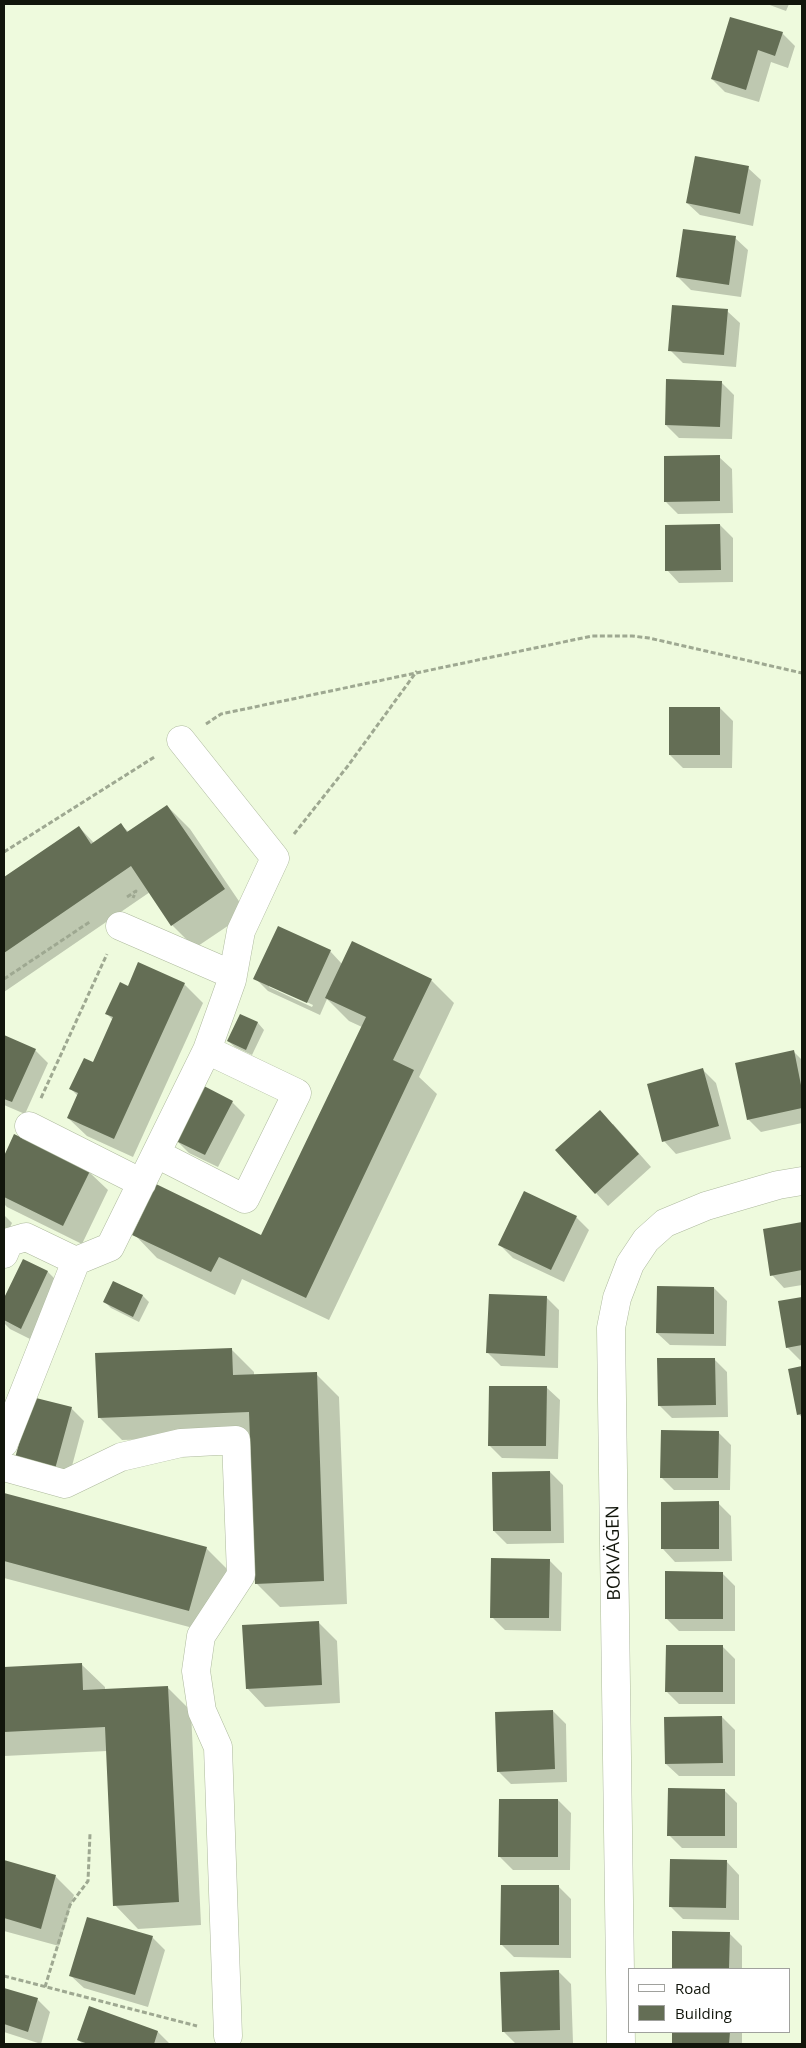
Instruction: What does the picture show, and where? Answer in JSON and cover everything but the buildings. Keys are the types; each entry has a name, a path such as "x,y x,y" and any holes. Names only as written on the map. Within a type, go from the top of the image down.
{"street":[{"path":"4,1443 76,1261 110,1247 207,1050 233,975 241,931 275,858 181,740"},
{"path":"112,916 233,975"},
{"path":"157,1154 245,1199 293,1102 297,1092 207,1050"},
{"path":"29,1126 142,1183"},
{"name":"BOKVÄGEN","path":"621,2044 611,1328 630,1264 646,1240 666,1223 706,1206 778,1184 802,1181"},
{"path":"4,1254 9,1242 26,1237 76,1261"},
{"path":"4,1467 65,1484 122,1457 181,1443 236,1440 241,1575 201,1636 196,1671 202,1711 218,1747 228,2036"}],"path":[{"path":"4,852 221,714 592,636 632,636 802,673"},
{"path":"275,858 346,767 416,672"},
{"path":"4,979 112,916 136,891 112,916 29,1126"},
{"path":"45,1987 70,1905 88,1881 90,1834"},
{"path":"4,1976 228,2036"}]}
